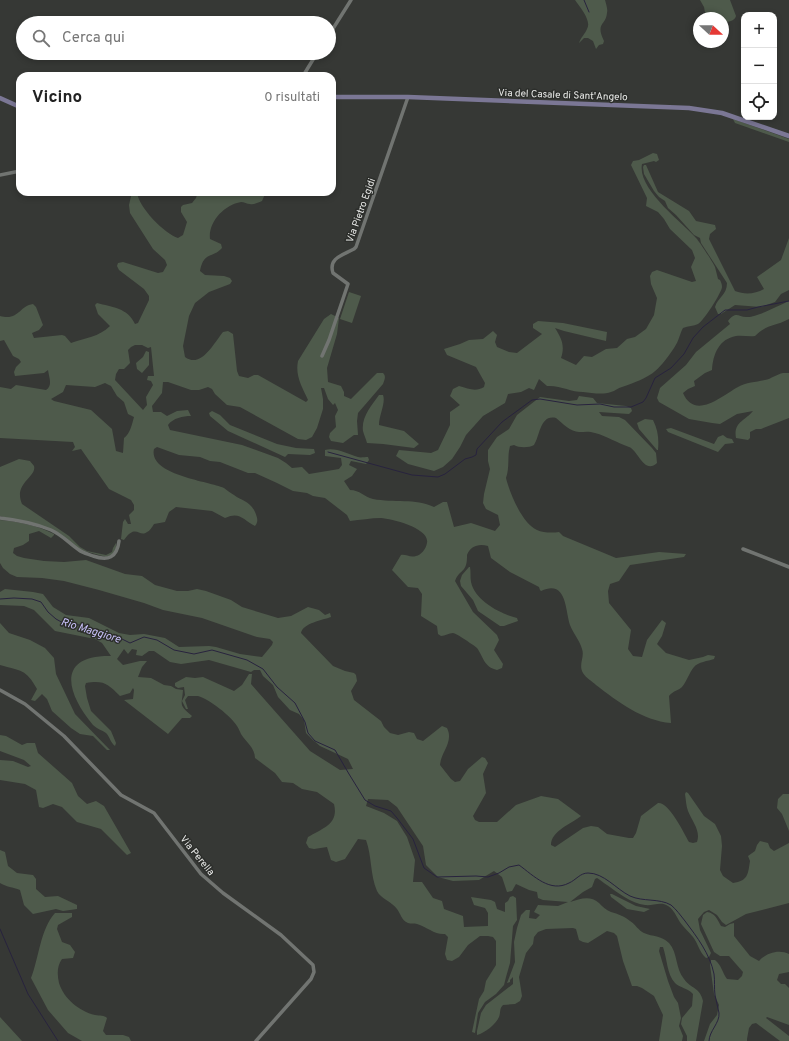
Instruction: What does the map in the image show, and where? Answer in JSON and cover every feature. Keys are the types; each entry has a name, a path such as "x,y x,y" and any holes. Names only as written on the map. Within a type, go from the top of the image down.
{"main road":[{"name":"Via del Casale di Sant'Angelo","path":"336,97 408,97 688,108 730,116 789,136"},
{"path":"0,98 16,105"}],"street":[{"path":"336,24 351,0"},
{"path":"306,72 313,60"},
{"name":"Via Pietro Egidi","path":"322,356 348,284 333,273 333,262 335,259 354,249 357,245 408,97"},
{"path":"0,175 16,172"},
{"path":"0,518 25,521 52,530 79,550 99,557 107,558 112,556 119,541"},
{"path":"743,549 789,567"},
{"name":"Via Perella","path":"0,690 25,704 64,736 122,795 154,813 200,874 223,893 281,935 312,964 314,972 311,979 256,1041"}],"green space":[{"path":"575,0 605,0 607,11 605,20 601,27 604,41 603,44 599,45 596,49 593,41 588,38 584,38 579,43 587,29 588,22 585,14"},
{"path":"700,0 730,0 736,16 729,22 729,12 705,12"},
{"path":"733,119 789,139 789,142 735,123"},
{"path":"653,153 657,154 659,160 656,162 654,161 642,164 642,174 646,184 662,204 697,239 714,265 718,279 721,283 722,287 719,295 704,318 698,324 683,328 676,345 663,363 658,369 647,377 612,392 601,394 579,392 547,386 539,379 534,390 529,388 521,392 508,394 505,403 483,416 466,435 452,459 443,467 434,471 408,464 396,456 399,450 431,453 438,450 450,425 450,412 460,405 450,396 453,389 459,386 475,390 484,387 485,383 476,367 447,355 444,349 469,340 483,339 493,331 497,335 495,342 497,347 509,352 517,353 542,334 533,328 533,324 538,321 563,323 607,332 606,341 555,328 562,343 563,350 561,358 576,365 584,356 592,357 606,349 617,348 627,339 635,337 646,329 654,315 657,298 651,284 650,276 652,272 657,270 692,282 696,281 691,267 695,258 692,250 670,229 658,212 646,206 647,198 631,165 633,161 639,160"},
{"path":"644,165 646,165 658,192 689,211 696,221 715,225 716,229 710,234 709,239 735,291 750,293 764,289 757,277 781,260 789,238 789,290 781,294 775,302 761,307 735,305 721,314 718,314 715,307 726,290 727,283 701,243 700,238 694,235 668,208 665,201 654,191 644,174"},
{"path":"131,196 138,196 142,205 153,219 166,231 178,238 183,235 187,222 181,212 181,207 192,203 197,196 264,196 262,201 253,204 241,202 235,204 218,215 214,221 210,233 210,239 221,244 222,248 206,258 200,271 205,275 224,276 230,278 232,281 230,284 209,292 195,303 189,316 183,346 185,357 191,360 196,360 202,357 207,353 223,332 228,331 233,334 237,371 239,376 248,378 258,375 306,402 308,400 301,386 297,372 298,361 324,319 331,314 339,318 337,334 327,368 328,382 341,386 344,396 351,399 377,373 383,373 385,376 383,384 358,413 358,435 354,435 343,443 331,441 329,437 330,433 336,427 335,416 338,410 335,403 333,405 328,399 324,388 321,388 323,409 317,428 312,437 306,440 298,439 240,407 227,405 215,394 212,389 208,387 199,390 191,390 168,382 163,382 162,393 152,406 153,412 161,412 167,416 177,411 188,410 191,416 175,419 168,425 170,430 242,445 278,458 292,468 302,467 309,474 339,469 342,465 341,458 325,456 325,450 333,449 359,457 368,457 369,460 366,464 351,461 349,465 357,469 352,476 344,481 350,490 357,491 373,499 412,502 427,504 434,507 443,502 447,502 454,527 471,523 495,531 500,525 498,515 486,509 483,503 490,469 488,450 497,437 509,429 517,415 540,397 569,401 577,400 579,396 593,398 597,403 626,406 631,408 632,411 629,414 599,412 602,416 619,417 625,420 656,453 657,463 652,466 645,464 629,447 595,433 573,431 556,418 551,418 544,422 534,445 529,447 519,447 514,445 510,446 506,478 510,492 517,507 526,521 537,530 542,532 559,532 563,536 616,558 659,552 686,554 684,557 630,565 619,581 610,584 608,591 609,603 631,630 628,649 633,656 642,657 647,640 662,620 666,623 662,636 657,644 666,653 689,660 708,655 715,656 714,659 696,665 692,669 682,687 669,696 671,723 650,718 631,709 596,685 586,676 581,667 583,652 580,643 570,625 565,604 560,593 556,589 550,588 541,591 539,587 510,572 491,558 488,546 478,545 470,549 467,555 467,563 455,581 473,612 497,635 499,640 494,650 503,664 502,668 497,670 489,667 477,648 461,637 453,633 441,636 438,634 437,626 421,616 422,594 418,588 408,587 392,570 401,555 412,557 418,555 423,551 427,543 423,533 409,525 381,518 350,521 347,515 325,498 293,491 255,473 248,473 220,462 210,461 200,457 179,455 157,447 154,449 155,458 160,465 181,476 224,488 253,508 257,522 255,526 241,517 234,515 225,518 212,511 176,507 169,512 165,522 154,524 149,531 144,533 132,532 124,540 121,539 123,522 125,519 128,524 131,524 129,515 134,510 134,505 131,500 109,489 81,449 72,451 75,447 73,442 0,438 0,387 11,389 16,385 46,390 50,381 48,370 44,373 15,376 14,372 16,367 21,362 13,356 4,340 0,341 0,316 11,317 28,305 33,304 36,307 43,325 39,330 32,333 34,338 62,335 65,336 71,343 97,335 110,326 98,314 95,305 97,303 124,311 135,324 138,323 149,300 149,296 144,289 119,270 117,266 118,263 123,262 158,273 163,272 167,265 165,260 153,249 130,213 129,205","holes":["135,345 142,345 148,348 151,347 154,376 148,376 147,380 151,381 153,385 146,397 147,405 143,410 115,380 119,369 124,369 130,363 128,350","105,383 111,386 117,396 124,402 128,414 134,417 132,426 124,438 123,453 116,451 112,429 91,410 51,399 63,392 66,385 95,387"]},
{"path":"349,292 361,296 352,323 340,319"},
{"path":"789,301 789,319 768,327 755,336 736,336 725,340 718,348 714,358 712,370 694,381 695,386 683,393 688,401 695,405 702,406 717,400 744,384 767,379 783,373 789,373 789,418 750,432 750,438 748,440 736,438 736,428 740,422 753,411 737,414 720,424 689,419 659,402 657,398 660,388 686,365 696,352 730,324 728,321 731,318 736,315 748,317 757,315"},
{"path":"146,351 149,352 149,365 142,373 137,369 136,363 143,357"},
{"path":"379,395 383,395 384,398 379,425 404,431 419,444 414,448 367,443 363,431 365,416"},
{"path":"212,411 220,415 230,425 277,444 296,448 314,449 315,453 310,455 288,454 285,457 228,431 210,416 209,413"},
{"path":"645,419 653,420 655,424 658,435 658,450 639,429 637,423"},
{"path":"671,428 714,444 718,437 723,435 732,439 734,443 725,444 718,452 668,432 666,429"},
{"path":"19,459 30,461 34,466 32,474 20,491 22,504 69,536 80,547 87,551 106,555 112,552 116,543 116,549 112,555 106,557 81,550 53,530 0,516 0,467"},
{"path":"0,520 28,524 54,534 51,538 39,531 29,534 29,541 14,548 13,553 24,558 64,562 86,560 125,574 142,576 155,585 177,591 197,589 206,591 231,600 242,607 278,618 291,616 308,607 319,610 325,615 330,613 331,617 309,624 301,633 333,666 356,675 357,681 351,691 354,700 381,721 390,733 398,735 409,732 414,733 417,739 423,741 442,726 447,728 449,738 440,765 455,782 460,781 468,769 482,757 485,758 488,763 483,774 486,793 473,816 475,820 479,822 497,822 516,805 541,796 558,799 581,816 562,828 554,836 551,845 555,847 583,828 591,826 598,827 607,834 633,838 641,816 658,803 667,807 680,825 689,842 693,843 697,842 698,834 696,826 687,809 686,792 704,816 715,824 721,836 722,846 720,870 723,876 733,883 742,881 746,876 749,870 750,861 748,856 755,851 760,841 768,843 770,848 774,851 789,843 789,903 746,914 726,925 717,915 709,910 704,912 698,919 700,930 711,953 709,957 706,958 693,937 681,924 673,910 668,906 660,904 640,904 620,894 597,878 595,879 592,887 570,902 585,898 592,899 609,911 619,914 632,922 642,932 660,937 669,943 674,951 681,975 702,996 703,1001 696,1041 687,1041 687,1036 681,1024 682,1018 692,1006 693,994 689,990 677,985 672,980 663,947 660,947 659,951 668,981 678,1003 681,1018 679,1026 683,1036 682,1041 659,1041 663,1015 654,996 642,988 632,986 623,961 617,936 614,933 607,931 588,943 579,940 576,929 573,928 546,929 538,932 534,937 533,944 526,953 519,977 522,996 520,1001 515,1004 503,1005 499,1017 493,1025 477,1035 481,1013 486,1005 513,984 513,977 510,982 507,983 515,962 514,942 521,915 526,910 530,910 529,918 536,919 540,915 534,912 538,905 558,906 568,902 543,900 538,898 537,892 516,884 512,891 507,892 502,877 494,871 479,880 453,881 438,877 426,865 423,846 397,807 388,800 368,799 366,806 384,813 397,821 407,837 415,860 413,882 422,882 433,898 442,901 444,909 463,916 464,927 488,926 488,913 485,908 474,905 471,897 491,900 495,902 497,909 505,912 505,903 510,897 513,896 516,898 517,920 513,926 510,963 504,985 496,994 485,1002 478,1013 475,1033 472,1032 479,999 484,991 486,981 496,965 496,941 493,937 480,936 468,945 459,957 452,961 447,960 445,954 448,937 445,934 438,933 417,924 406,922 402,919 395,907 383,898 377,891 373,879 366,840 358,839 345,859 336,862 331,860 327,847 314,849 309,848 306,843 308,837 324,828 332,821 335,811 334,804 317,792 302,789 293,783 282,782 275,773 255,758 252,748 234,722 214,704 203,698 198,696 188,696 185,700 188,709 186,709 182,701 183,707 192,716 190,718 182,718 168,734 124,700 133,699 133,688 130,693 120,696 112,688 105,684 97,682 86,683 87,698 91,711 111,731 116,743 115,746 106,733 96,728 84,713 77,701 71,678 74,669 81,662 93,657 111,656 102,643 95,639 55,631 34,610 24,606 0,605 0,592 5,589 43,594 53,607 66,615 89,618 119,633 130,635 144,634 165,638 179,647 209,646 240,654 262,657 272,645 273,642 270,639 257,637 202,618 163,610 144,603 64,581 17,577 10,574 0,563","holes":["124,649 128,654 132,649 137,650 136,655 142,656 149,651 154,651 170,662 181,664 209,660 251,672 254,670 260,670 263,676 273,685 278,697 290,710 299,714 304,720 306,733 320,746 348,759 353,769 340,770 310,751 251,684 252,674 249,674 242,685 234,691 203,677 186,677 175,683 175,686 178,688 184,687 185,695 182,701 183,690 164,685 151,678 138,677 142,667 147,661 123,665 117,659"]},
{"path":"469,567 473,589 483,601 496,610 517,618 518,621 500,626 478,611 473,600 461,586 460,581 462,575"},
{"path":"0,623 9,633 30,640 45,648 54,658 56,674 75,714 110,750 107,750 93,736 80,734 71,728 52,711 47,699 42,694 35,701 31,700 37,689 26,674 0,665"},
{"path":"0,735 6,736 22,745 27,743 35,743 38,753 72,783 78,796 87,804 96,801 104,806 131,853 127,855 101,829 77,822 62,807 53,804 43,808 39,807 36,790 25,784 0,780 0,760 13,761 28,767 31,766 24,760 0,751"},
{"path":"783,794 789,794 789,831 782,814 777,808 778,799"},
{"path":"0,850 5,852 8,866 17,873 33,875 36,879 36,889 45,897 58,896 77,905 77,909 63,911 56,909 33,914 24,905 20,890 0,883"},
{"path":"610,894 636,906 650,909 644,912 627,909 611,897"},
{"path":"707,912 714,915 721,926 725,927 734,923 734,936 750,956 759,961 769,954 777,952 789,954 789,972 779,974 777,980 789,988 789,1025 767,1017 766,1018 789,1036 789,1041 780,1041 756,1023 752,1024 749,1028 747,1041 704,1041 710,1024 717,1015 719,1005 714,994 710,965 711,960 715,960 717,962 727,979 738,980 742,976 743,972 729,956 720,956 714,952 701,924 703,915"},
{"path":"55,913 72,913 72,917 58,925 57,929 62,942 70,945 75,952 73,958 62,959 58,967 61,989 73,1004 83,1011 95,1015 105,1016 107,1018 103,1031 106,1035 123,1035 129,1037 131,1041 82,1041 68,1033 48,1010 31,978 43,936"},
{"path":"0,1017 22,1041 0,1041"}],"waterway":[{"path":"584,0 589,12"},
{"path":"328,452 412,475 438,477 445,474 465,459 476,455 477,449 502,422 532,400 540,399 577,405 600,404 614,407 631,407 643,402 655,378 671,368 684,354 693,338 703,327 725,310 747,310 789,301"},
{"name":"Rio Maggiore","path":"0,599 32,599 41,602 48,612 65,624 79,625 98,630 106,635 120,638 130,643 144,637 157,640 174,650 194,654 212,650 247,660 263,669 277,687 295,703 305,722 308,733 315,741 335,750 365,800 375,806 391,811 397,818 413,839 424,868 437,877 488,877 509,867 519,865 542,882 549,885 562,886 583,874 588,873 605,878 625,893 635,898 661,901 671,905 675,908 698,940 712,967 719,1017 709,1037 709,1041"},
{"path":"0,929 28,994 58,1041"}]}
